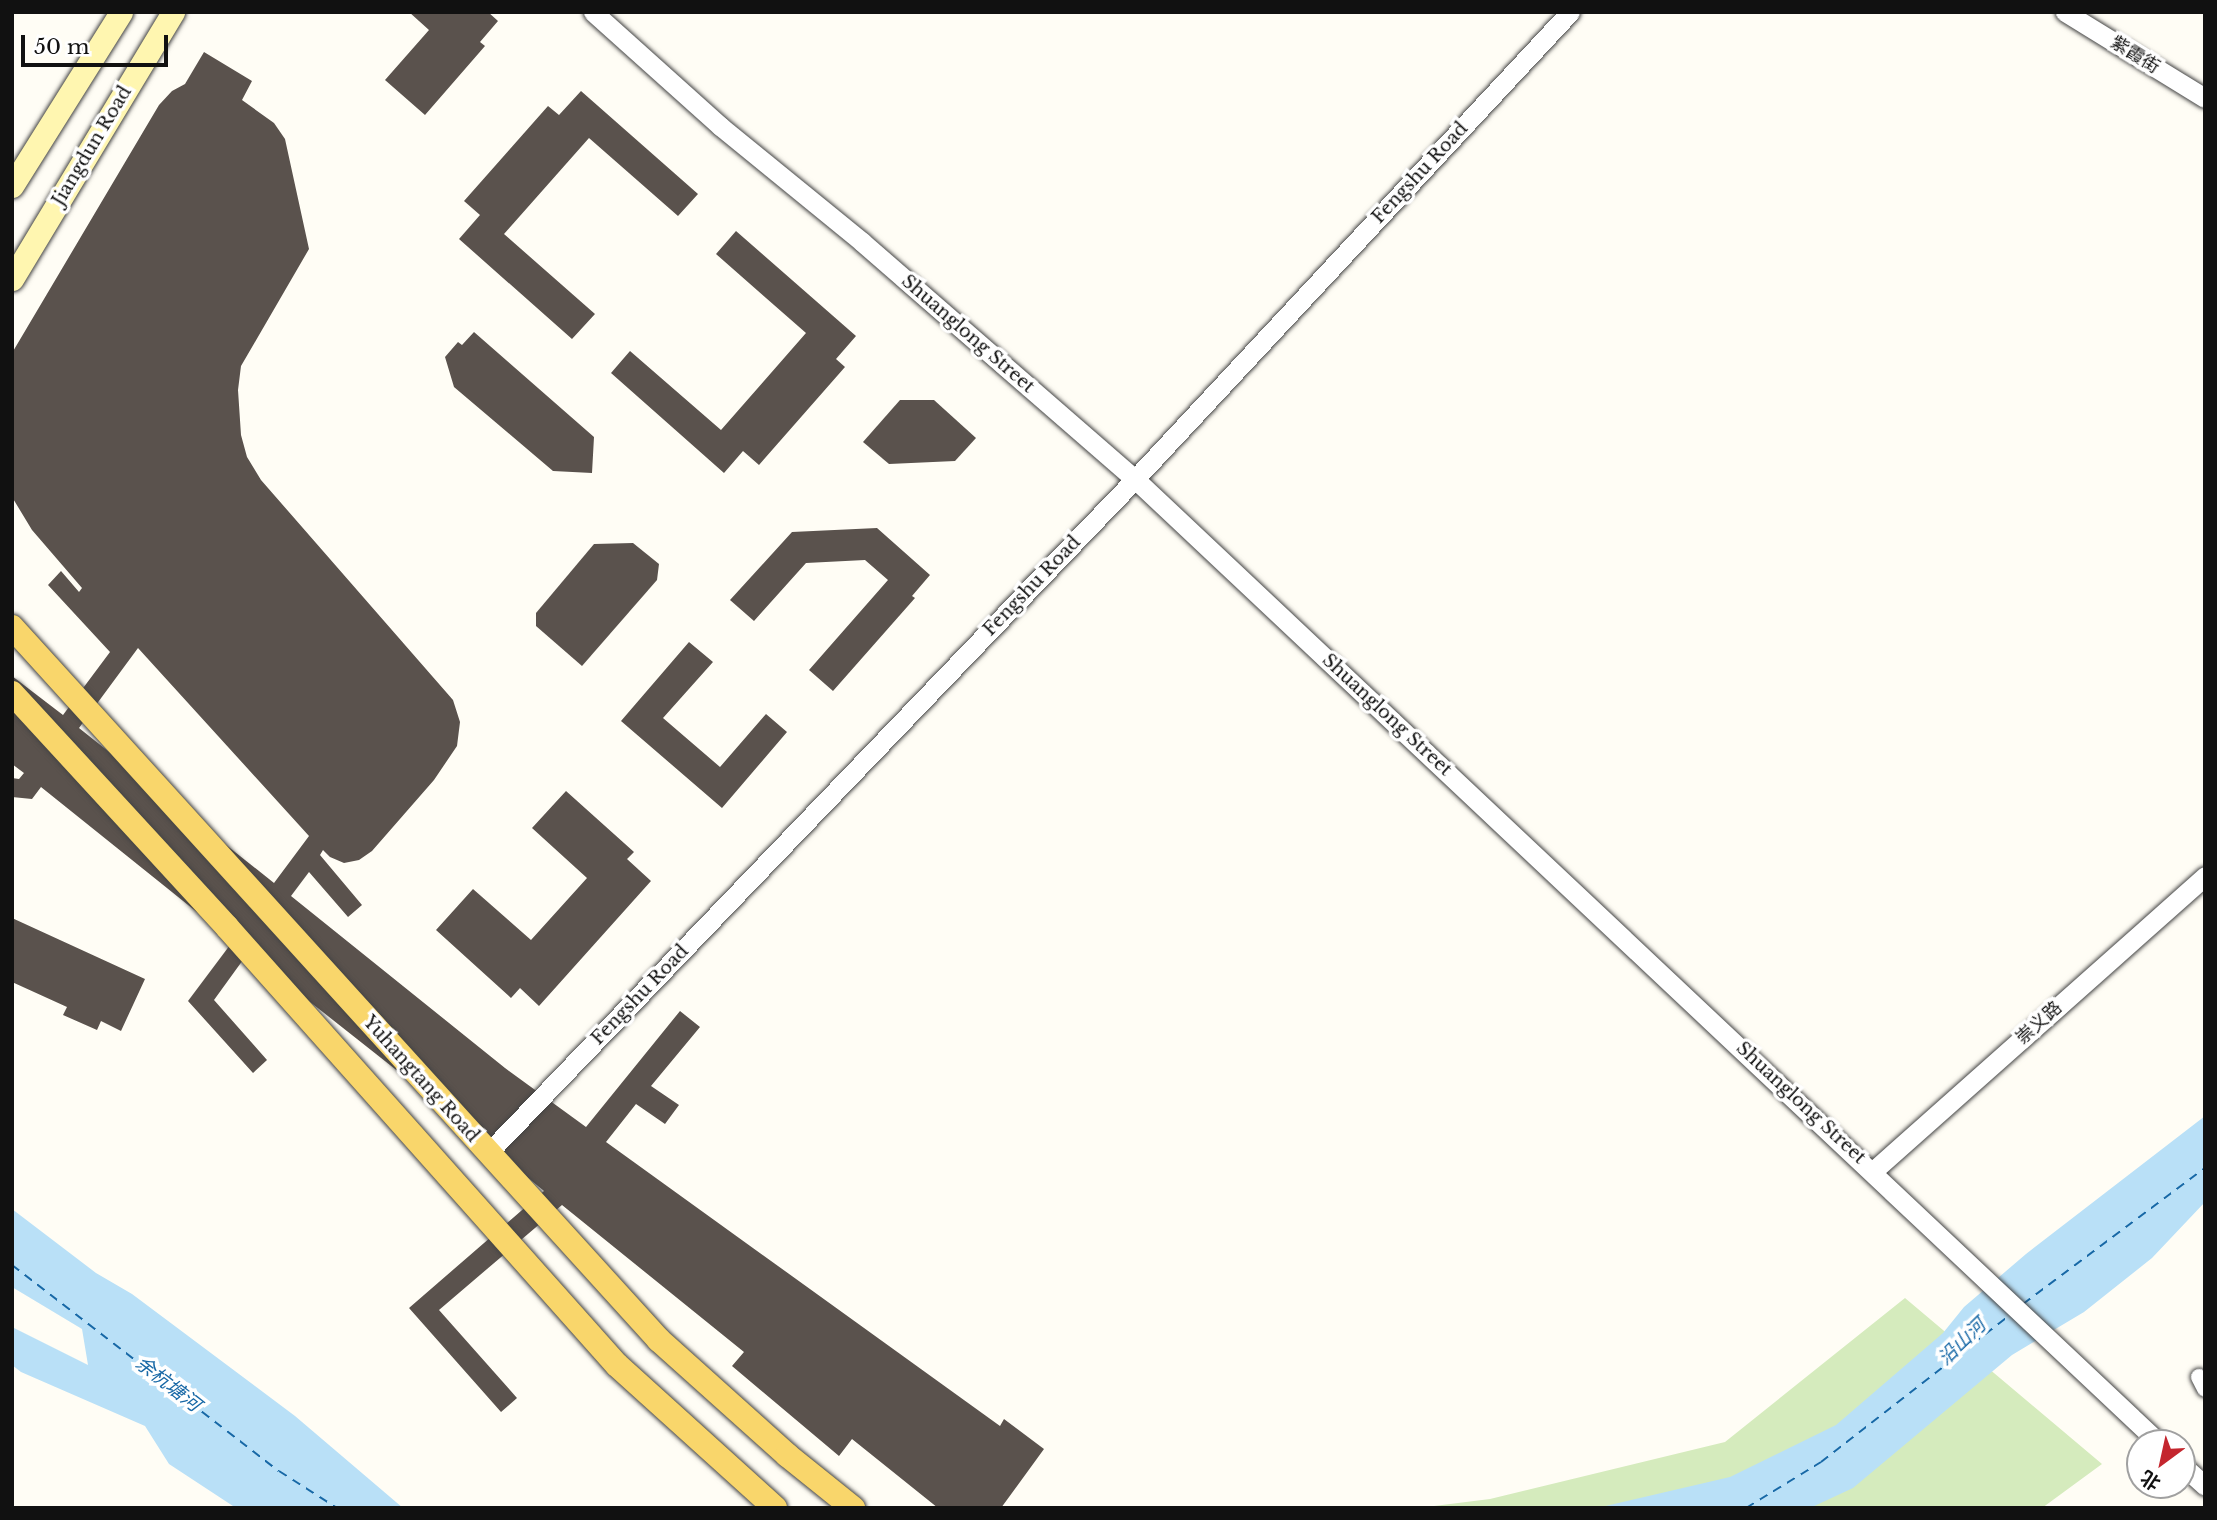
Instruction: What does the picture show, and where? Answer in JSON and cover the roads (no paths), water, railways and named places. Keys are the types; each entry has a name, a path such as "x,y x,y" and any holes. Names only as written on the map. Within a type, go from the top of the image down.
{"main road":[{"path":"12,186 121,12"},
{"name":"Jiangdun Road","path":"12,279 173,12"},
{"name":"Yuhangtang Road","path":"12,627 659,1340 787,1455 853,1508"},
{"path":"12,693 218,917 617,1365 775,1508"}],"street":[{"name":"Shuanglong Street","path":"593,12 720,126 862,242 1135,479 1873,1171 2143,1429"},
{"name":"Fengshu Road","path":"488,1153 1135,479 1570,12"},
{"name":"紫霞街","path":"2065,12 2205,98"},
{"name":"崇义路","path":"1873,1171 2205,876"}],"water":[{"name":"沿山河","path":"2205,1116 2205,1202 2152,1258 2084,1312 2012,1355 1853,1488 1810,1508 1597,1508 1730,1477 1836,1425 1943,1333 1964,1307 2026,1254"},
{"name":"余杭塘河","path":"12,1209 96,1273 132,1294 295,1416 403,1508 236,1508 169,1464 145,1426 21,1372 12,1365 12,1327 88,1365 82,1329 12,1287"}]}
